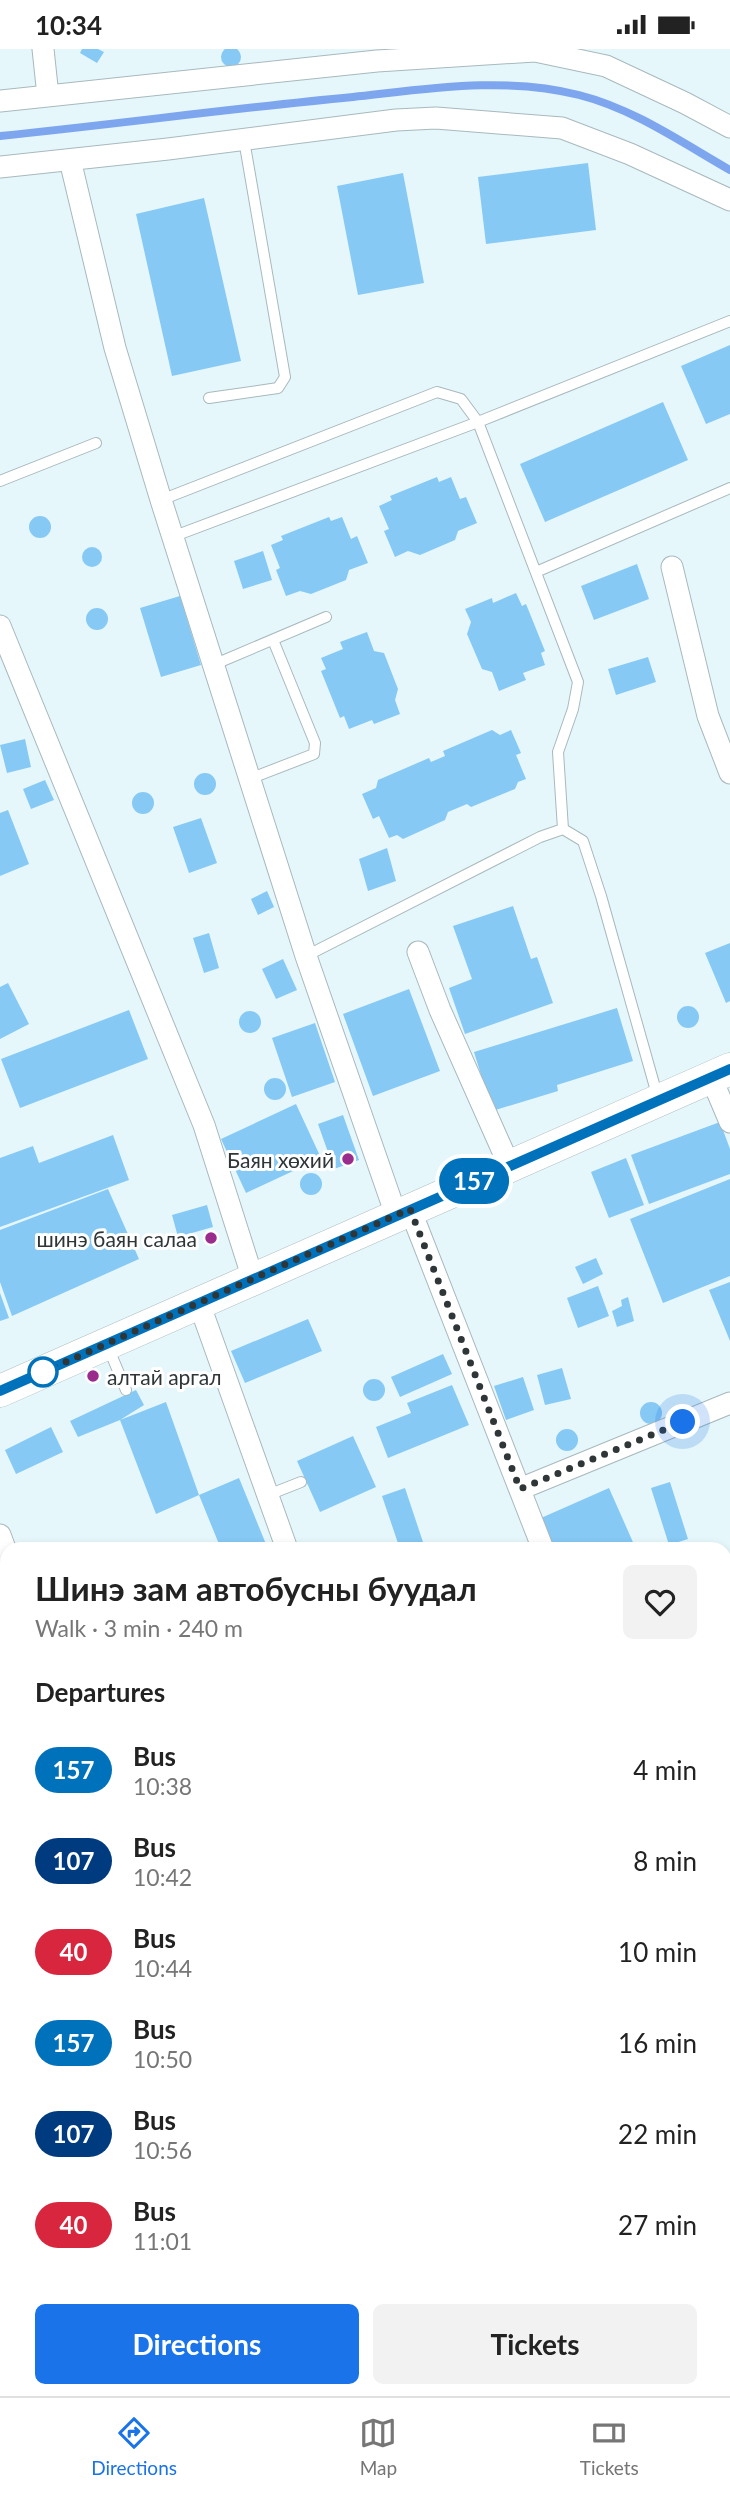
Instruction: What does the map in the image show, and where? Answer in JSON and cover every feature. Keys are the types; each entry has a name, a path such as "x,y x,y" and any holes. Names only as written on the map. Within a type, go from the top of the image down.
{"main road":[{"path":"0,1391 720,1073"}],"street":[{"path":"43,49 48,96"},
{"path":"0,101 377,61 536,50 606,66 730,127"},
{"path":"0,167 396,120 436,118 562,128 630,154 730,200"},
{"path":"70,160 115,348 172,537 306,956 403,1212 540,1542"},
{"path":"672,567 708,716 730,773"},
{"path":"0,626 204,1125 253,1279"},
{"path":"418,952 440,1010 509,1165"},
{"path":"720,1073 730,1122"},
{"path":"199,1303 285,1542"},
{"path":"520,1489 730,1403"}],"lane":[{"path":"209,398 278,388 285,377 244,140"},
{"path":"172,537 478,422 730,321"},
{"path":"161,500 437,392 461,399 478,422 578,682 573,709 558,752 563,829"},
{"path":"0,481 96,443"},
{"path":"536,572 730,488"},
{"path":"213,665 327,617"},
{"path":"249,779 314,754 315,743 273,640"},
{"path":"306,956 540,837 563,829"},
{"path":"563,829 583,841 659,1101"},
{"path":"107,1344 126,1390"},
{"path":"268,1495 301,1482"}],"building":[{"path":"227,47 235,47 241,57 235,67 227,67 221,61 221,53"},
{"path":"82,49 98,49 104,52 97,63 80,53"},
{"path":"588,163 596,230 486,244 478,177"},
{"path":"403,173 424,283 358,295 337,186"},
{"path":"204,198 241,361 172,376 136,214"},
{"path":"730,345 730,414 706,424 681,366"},
{"path":"663,402 688,460 545,522 520,464"},
{"path":"437,477 439,482 451,477 460,499 466,497 477,523 458,531 455,540 420,555 408,551 395,557 384,531 389,529 379,506 392,500 390,496"},
{"path":"40,516 48,519 51,527 48,535 40,538 32,535 29,527 32,519"},
{"path":"329,517 331,521 342,517 351,539 357,536 368,563 349,570 346,580 311,594 300,591 286,596 276,570 280,568 271,545 283,540 281,536"},
{"path":"92,547 99,550 102,557 99,564 92,567 85,564 82,557 85,550"},
{"path":"263,551 272,580 243,589 234,561"},
{"path":"637,564 649,599 594,620 581,586"},
{"path":"516,593 522,606 526,604 545,651 541,653 545,665 523,673 526,680 499,691 492,672 482,669 467,634 471,622 465,609 492,598 493,603"},
{"path":"180,596 201,665 161,677 140,608"},
{"path":"97,608 105,611 108,619 105,627 97,630 89,627 86,619 89,611"},
{"path":"367,632 374,651 384,653 398,689 395,700 400,714 374,724 372,720 349,729 344,716 340,718 321,671 326,669 321,658 343,649 340,642"},
{"path":"648,657 656,682 616,695 608,669"},
{"path":"492,730 500,735 511,730 521,753 516,755 526,779 518,782 515,789 471,807 467,804 448,812 445,820 403,839 397,835 389,838 379,816 373,819 362,794 376,788 378,780 429,758 431,762 445,756 443,751"},
{"path":"25,739 31,767 7,773 0,745"},
{"path":"205,773 213,776 216,784 213,792 205,795 197,792 194,784 197,776"},
{"path":"45,780 54,800 31,809 23,789"},
{"path":"143,792 151,795 154,803 151,811 143,814 135,811 132,803 135,795"},
{"path":"8,810 29,864 0,876 0,813"},
{"path":"201,818 217,863 189,873 173,827"},
{"path":"387,848 396,881 368,891 359,859"},
{"path":"267,891 274,907 258,915 251,899"},
{"path":"513,906 531,959 537,957 553,1003 465,1034 449,988 472,979 453,926"},
{"path":"209,933 219,968 204,973 193,938"},
{"path":"730,943 730,1001 726,1003 705,953"},
{"path":"283,959 297,990 276,999 262,969"},
{"path":"8,983 29,1024 0,1039 0,987"},
{"path":"409,989 440,1071 373,1096 343,1014"},
{"path":"688,1006 696,1009 699,1017 696,1025 688,1028 680,1025 677,1017 680,1009"},
{"path":"617,1008 633,1061 557,1085 558,1091 492,1111 474,1052"},
{"path":"129,1010 148,1059 20,1108 1,1059"},
{"path":"250,1011 258,1014 261,1022 258,1030 250,1033 242,1030 239,1022 242,1014"},
{"path":"315,1023 335,1082 292,1097 272,1038"},
{"path":"275,1078 283,1081 286,1089 283,1097 275,1100 267,1097 264,1089 267,1081"},
{"path":"296,1104 321,1158 246,1193 221,1139"},
{"path":"343,1115 359,1160 334,1169 318,1124"},
{"path":"720,1122 730,1149 730,1174 649,1204 631,1155"},
{"path":"113,1135 129,1180 0,1227 0,1158 33,1146 39,1163"},
{"path":"626,1158 644,1205 609,1218 591,1172"},
{"path":"311,1173 319,1176 322,1184 319,1192 311,1195 303,1192 300,1184 303,1176"},
{"path":"730,1179 730,1276 663,1303 630,1219"},
{"path":"108,1189 139,1259 12,1316 0,1282 0,1230"},
{"path":"207,1205 213,1227 178,1237 172,1215"},
{"path":"596,1258 603,1274 583,1284 575,1267"},
{"path":"730,1282 730,1341 709,1290"},
{"path":"598,1286 609,1316 578,1328 567,1298"},
{"path":"0,1293 9,1318 0,1321"},
{"path":"628,1297 634,1321 617,1327 612,1311 622,1306 621,1300"},
{"path":"308,1319 322,1351 245,1383 231,1351"},
{"path":"443,1354 452,1374 400,1397 391,1377"},
{"path":"562,1368 571,1399 545,1405 537,1375"},
{"path":"523,1377 534,1410 506,1420 494,1386"},
{"path":"374,1379 382,1382 385,1390 382,1398 374,1401 366,1398 363,1390 366,1382"},
{"path":"452,1385 469,1425 388,1458 376,1427 411,1413 407,1403"},
{"path":"136,1390 144,1405 120,1420 78,1437 70,1421"},
{"path":"166,1402 199,1495 156,1514 120,1420"},
{"path":"651,1402 659,1405 662,1413 659,1421 651,1424 643,1421 640,1413 643,1405"},
{"path":"51,1427 63,1452 16,1474 5,1450"},
{"path":"567,1429 575,1432 578,1440 575,1448 567,1451 559,1448 556,1440 559,1432"},
{"path":"353,1436 376,1487 320,1512 297,1461"},
{"path":"239,1478 265,1542 218,1542 199,1495"},
{"path":"670,1482 688,1539 668,1542 651,1488"},
{"path":"405,1488 423,1542 398,1542 382,1496"},
{"path":"609,1488 633,1542 552,1542 541,1518"}],"waterway":[{"path":"0,136 438,88 523,86 579,95 619,109 657,127 730,170"}],"bus line":[{"name":"157","path":"0,1391 730,1069"}],"place":[{"name":"Баян хөхий","path":"348,1159"},
{"name":"шинэ баян салаа","path":"211,1238"},
{"name":"алтай аргал","path":"93,1376"}],"route":[{"path":"43,1372 410,1209 520,1489 683,1422"}]}
